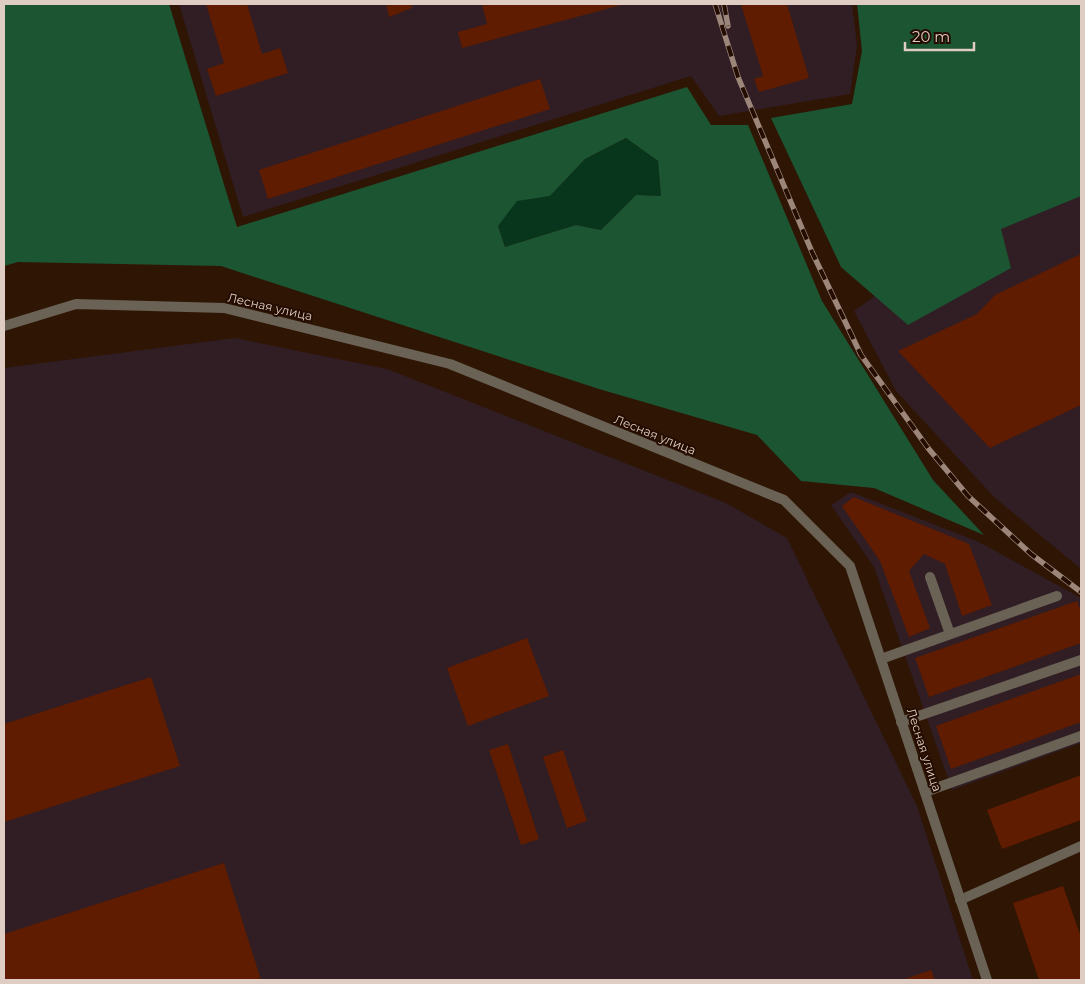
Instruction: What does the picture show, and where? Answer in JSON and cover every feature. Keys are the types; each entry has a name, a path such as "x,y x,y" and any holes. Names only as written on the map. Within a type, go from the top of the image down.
{"street":[{"name":"Лесная улица","path":"4,326 76,304 224,308 450,364 784,500 850,566 987,980"},
{"path":"930,577 950,634"},
{"path":"881,659 1057,596"},
{"path":"901,722 1081,660"},
{"path":"925,792 1081,736"},
{"path":"960,900 1081,846"}],"shaded area":[{"path":"179,4 852,4 857,45 850,94 719,116 691,76 243,217"},
{"path":"1081,147 1081,569 994,497 896,391 854,311"},
{"path":"235,338 387,369 726,503 787,538 917,806 973,980 4,980 4,368"},
{"path":"851,492 979,542 1081,598 1081,743 952,790 874,567 831,505"}],"green space":[{"path":"4,4 169,4 237,227 687,87 711,125 748,125 822,301 933,480 984,535 874,488 801,481 757,435 599,389 221,266 18,262 4,266","holes":["626,138 658,161 661,196 636,195 601,230 576,225 505,247 498,226 517,201 550,196 585,159"]},
{"path":"857,4 1081,4 1081,196 1001,229 1011,268 908,325 841,267 771,118 852,104 862,51"},
{"path":"626,138 658,161 661,196 636,195 601,230 576,225 505,247 498,226 517,200 550,196 585,159"}],"building":[{"path":"206,4 247,4 262,54 280,48 288,73 216,96 207,69 224,63"},
{"path":"386,4 411,4 412,8 389,17"},
{"path":"482,4 625,4 462,48 458,32 487,24"},
{"path":"741,4 787,4 809,78 759,92 754,79 763,76"},
{"path":"540,79 550,109 268,199 259,170"},
{"path":"1081,254 1081,405 990,448 898,351 977,314 995,295"},
{"path":"854,497 969,544 992,605 962,616 945,564 924,554 909,571 930,628 909,637 880,561 842,506"},
{"path":"1077,601 1081,612 1081,643 929,697 915,658"},
{"path":"527,638 549,696 468,726 447,668"},
{"path":"1081,674 1081,722 951,769 936,726"},
{"path":"151,677 180,766 4,822 4,724"},
{"path":"508,744 539,839 521,845 489,750"},
{"path":"563,750 587,821 567,828 543,757"},
{"path":"1081,775 1081,820 1002,849 987,810"},
{"path":"224,863 261,980 4,980 4,934"},
{"path":"1063,886 1081,937 1081,980 1039,980 1013,903"},
{"path":"931,970 935,980 902,980"}],"railway":[{"path":"715,4 738,77 812,252 861,355 928,448 968,496 1031,554 1081,592"},
{"path":"724,4 728,26"}]}
